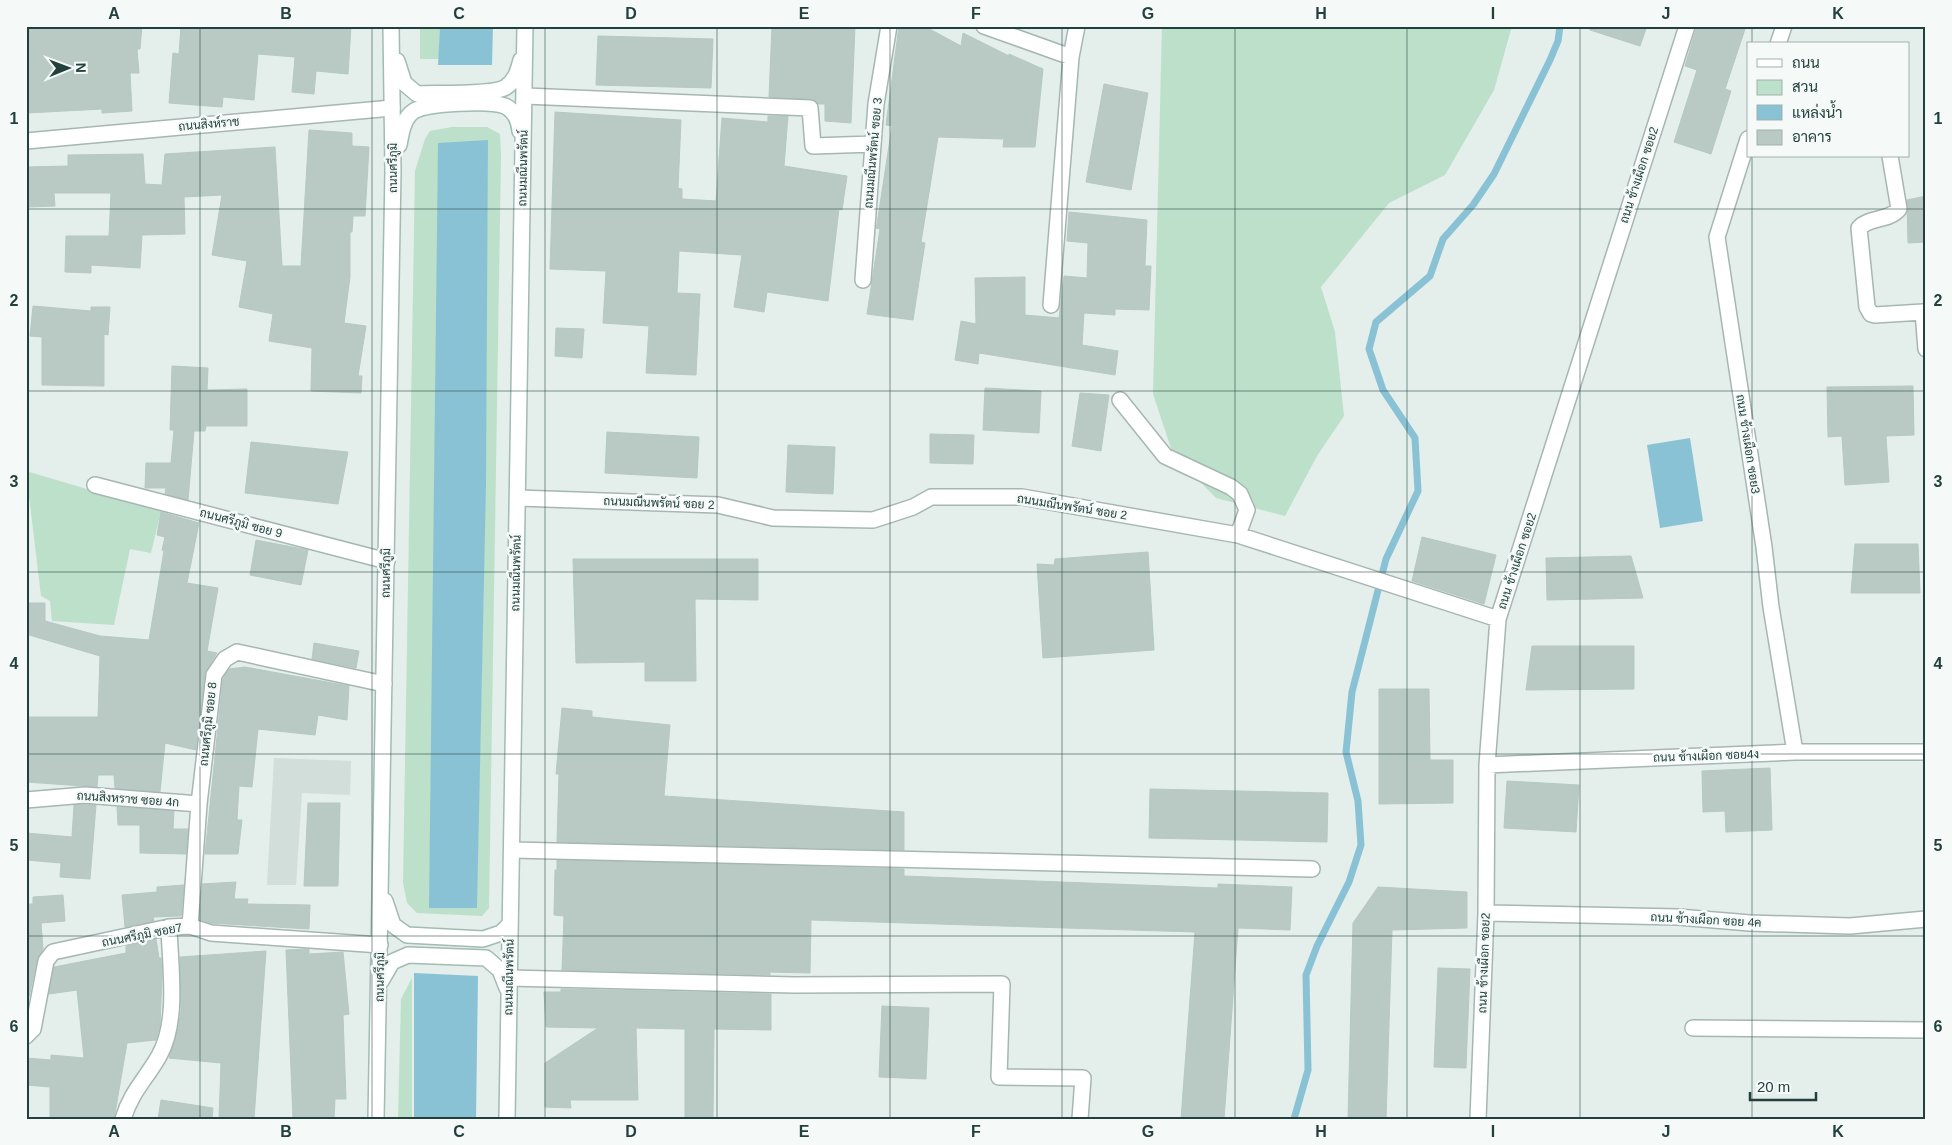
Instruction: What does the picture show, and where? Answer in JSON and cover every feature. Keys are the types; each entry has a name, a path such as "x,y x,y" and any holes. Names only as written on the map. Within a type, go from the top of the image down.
{"street":[{"path":"391,26 399,71 404,83 420,100 492,98 506,107 518,119 524,154"},
{"name":"ถนนศรีภูมิ","path":"376,1119 380,982 393,171 391,26"},
{"name":"ถนนมณีนพรัตน์","path":"507,1119 526,26"},
{"name":"ถนนมณีนพรัตน์ ซอย 3","path":"863,280 876,104 889,26"},
{"path":"984,26 1071,57"},
{"path":"1051,306 1071,57 1077,26"},
{"name":"ถนน ช้างเผือก ซอย2","path":"1478,1119 1486,913 1487,765 1498,618 1686,26"},
{"path":"1779,42 1784,26"},
{"path":"492,98 517,75 525,44"},
{"path":"525,96 810,108 813,146 873,144"},
{"path":"393,171 403,125 420,100"},
{"name":"ถนนสิงห์ราช","path":"26,141 392,108"},
{"name":"ถนน ช้างเผือก ซอย3","path":"1747,142 1717,237 1771,607 1795,752"},
{"path":"1890,158 1899,209 1894,215 1867,222 1859,228 1868,307 1871,314 1923,312 1926,350"},
{"path":"1120,400 1165,456 1231,487 1240,494 1247,510 1238,535"},
{"name":"ถนนศรีภูมิ ซอย 9","path":"96,485 387,561"},
{"name":"ถนนมณีนพรัตน์ ซอย 2","path":"518,498 718,505 773,518 873,520 913,507 931,497 1022,497 1238,535 1498,618"},
{"name":"ถนนศรีภูมิ ซอย 8","path":"190,926 199,804 214,675 225,659 238,652 384,684"},
{"name":"ถนน ช้างเผือก ซอย4ง","path":"1487,765 1795,752 1926,752"},
{"name":"ถนนสิงหราช ซอย 4ก","path":"26,800 86,795 199,804"},
{"path":"512,850 1312,869"},
{"path":"381,883 393,926 407,935 483,939 501,933 510,924"},
{"name":"ถนน ช้างเผือก ซอย 4ค","path":"1486,913 1678,917 1750,923 1850,926 1926,919"},
{"name":"ถนนศรีภูมิ ซอย7","path":"26,1036 33,1029 46,961 53,952 169,927 190,926 211,933 380,945"},
{"path":"123,1119 137,1086 160,1055 171,1017 169,927"},
{"path":"380,982 392,962 408,955 486,958 500,970 509,986 1002,984 999,1077 1083,1078 1080,1119"},
{"path":"1693,1028 1926,1030"}],"shaded area":[{"path":"274,758 351,761 350,795 302,793 296,885 267,885"}],"green space":[{"path":"420,26 440,26 439,59 420,59"},
{"path":"1162,26 1512,26 1494,90 1445,175 1389,203 1321,287 1335,332 1344,416 1317,456 1285,516 1216,498 1173,454 1153,394"},
{"path":"452,127 487,127 500,134 501,154 489,908 482,916 417,913 407,903 403,882 415,171 425,139 430,131"},
{"path":"26,471 161,511 151,553 130,549 114,625 52,621 50,601 41,596"},
{"path":"412,978 412,1119 398,1119 401,999"}],"water":[{"path":"440,26 493,26 492,65 438,65"},
{"path":"488,140 486,485 477,908 429,908 438,143"},
{"path":"1690,438 1703,521 1660,528 1647,445"},
{"path":"414,973 478,976 476,1119 414,1119"}],"building":[{"path":"142,26 140,49 137,49 139,73 130,73 132,111 102,113 102,109 27,113 26,28"},
{"path":"181,26 351,26 348,74 316,71 314,94 292,92 295,57 258,54 254,100 223,97 222,107 169,103 173,53 179,54"},
{"path":"772,26 855,26 851,123 825,121 825,104 818,104 814,100 769,97"},
{"path":"899,26 924,26 961,46 963,33 1009,56 1009,54 1043,69 1035,147 1003,147 1004,139 938,137 921,242 925,243 913,320 867,314 880,229 876,228 892,126 886,125"},
{"path":"1590,26 1647,26 1640,46 1590,30"},
{"path":"1697,26 1746,26 1725,89 1731,91 1711,154 1674,142 1697,70 1685,66"},
{"path":"598,36 713,39 711,88 596,85"},
{"path":"1104,84 1148,93 1131,190 1086,182"},
{"path":"555,112 681,120 678,188 682,189 682,199 716,201 722,118 768,122 768,116 788,116 784,166 847,176 842,210 839,209 828,301 767,292 764,312 734,307 742,255 679,251 677,293 700,294 696,375 646,373 649,326 603,323 606,271 550,269"},
{"path":"309,130 352,133 352,146 369,147 365,216 353,216 352,232 350,232 350,277 344,323 366,326 358,376 362,376 361,393 311,391 312,348 269,341 273,314 239,307 247,261 212,255 222,195 184,197 185,234 142,235 140,268 91,265 91,273 65,272 66,236 109,236 111,193 54,193 55,206 26,207 26,167 68,166 68,155 143,154 145,184 162,185 165,154 275,147 282,266 301,266"},
{"path":"1926,196 1926,242 1908,243 1907,200"},
{"path":"1069,212 1147,220 1145,266 1151,266 1149,310 1115,309 1115,315 1084,313 1082,345 1118,351 1115,375 979,353 978,364 955,360 961,321 976,324 975,278 1025,277 1025,315 1059,318 1064,276 1087,278 1088,243 1067,241"},
{"path":"33,306 91,311 91,307 110,307 108,335 104,334 104,386 42,385 42,337 30,336"},
{"path":"556,328 584,329 582,358 555,356"},
{"path":"172,366 208,368 207,390 247,389 247,426 206,426 205,431 194,431 188,500 165,494 166,488 145,488 146,463 171,463 174,430 170,430"},
{"path":"1913,386 1914,435 1886,436 1889,482 1845,485 1842,436 1828,437 1827,387"},
{"path":"985,388 1041,391 1039,433 983,430"},
{"path":"1080,393 1109,395 1101,451 1072,446"},
{"path":"607,432 699,437 697,478 605,473"},
{"path":"930,434 974,435 973,464 930,463"},
{"path":"251,442 348,452 338,504 245,493"},
{"path":"788,445 835,447 833,494 786,492"},
{"path":"161,512 199,523 187,583 218,588 207,651 217,653 205,674 196,750 165,743 160,792 115,788 114,775 98,775 97,787 26,782 26,717 98,717 100,656 26,634 26,603 45,603 45,621 100,636 149,640 164,551 162,550 165,537 157,535"},
{"path":"1422,537 1496,555 1484,604 1412,581"},
{"path":"256,540 308,550 301,585 250,575"},
{"path":"1855,544 1918,544 1920,593 1851,593"},
{"path":"1148,552 1154,650 1043,658 1037,564 1054,565 1055,559"},
{"path":"1631,556 1643,598 1547,600 1546,558"},
{"path":"573,559 758,559 758,600 695,599 696,681 645,681 645,662 576,663"},
{"path":"314,643 359,651 356,668 312,659"},
{"path":"1532,646 1634,646 1634,689 1526,690"},
{"path":"245,667 349,686 347,720 318,715 315,735 258,729 252,787 239,786 237,820 242,820 238,854 205,854 223,678 229,669"},
{"path":"1379,689 1429,689 1430,760 1453,760 1453,803 1379,804"},
{"path":"562,708 592,711 592,717 670,725 664,796 904,812 904,850 557,842 559,774 556,774"},
{"path":"1770,768 1772,830 1726,832 1725,811 1703,812 1702,771"},
{"path":"1507,781 1579,785 1576,832 1504,828"},
{"path":"1150,789 1328,793 1327,842 1149,838"},
{"path":"308,803 340,803 338,886 304,886"},
{"path":"74,805 96,805 90,879 60,877 61,863 26,860 26,833 72,837"},
{"path":"117,807 174,811 173,829 188,829 186,854 140,853 140,825 118,825"},
{"path":"557,860 904,869 904,876 1218,888 1218,884 1292,887 1290,930 1238,928 1224,1119 1181,1119 1195,932 811,920 810,973 770,972 770,975 562,970 564,916 554,915"},
{"path":"236,882 234,899 248,899 247,904 310,905 309,929 209,923 200,919 202,884"},
{"path":"184,885 181,916 153,917 154,921 125,927 122,895 157,892 157,887"},
{"path":"1378,887 1467,892 1467,928 1392,930 1386,1119 1348,1119 1353,923"},
{"path":"63,895 65,921 41,923 43,949 37,959 29,997 26,998 26,904 33,904 33,897"},
{"path":"156,939 159,958 161,958 162,976 160,1025 156,1040 127,1043 114,1119 50,1119 50,1087 26,1085 26,1058 51,1060 51,1055 84,1058 77,990 49,994 54,967 126,953 126,946"},
{"path":"309,949 309,954 343,952 349,1014 343,1015 346,1099 335,1099 334,1119 293,1119 286,950"},
{"path":"266,951 254,1119 219,1119 221,1063 169,1058 178,1029 181,1011 180,957"},
{"path":"1438,968 1470,969 1466,1068 1434,1067"},
{"path":"561,989 771,994 771,1030 714,1029 713,1119 685,1119 685,1029 636,1028 638,1100 570,1100 571,1108 545,1107 545,1063 598,1028 546,1027 544,992 561,992"},
{"path":"882,1006 929,1008 926,1079 879,1077"},
{"path":"161,1100 213,1108 212,1119 158,1119"}],"waterway":[{"path":"1294,1119 1308,1070 1306,975 1317,946 1349,882 1361,845 1358,801 1346,752 1352,692 1386,559 1418,491 1415,438 1383,390 1369,349 1376,322 1430,276 1443,239 1473,205 1494,174 1550,60 1558,41 1560,26"}]}
